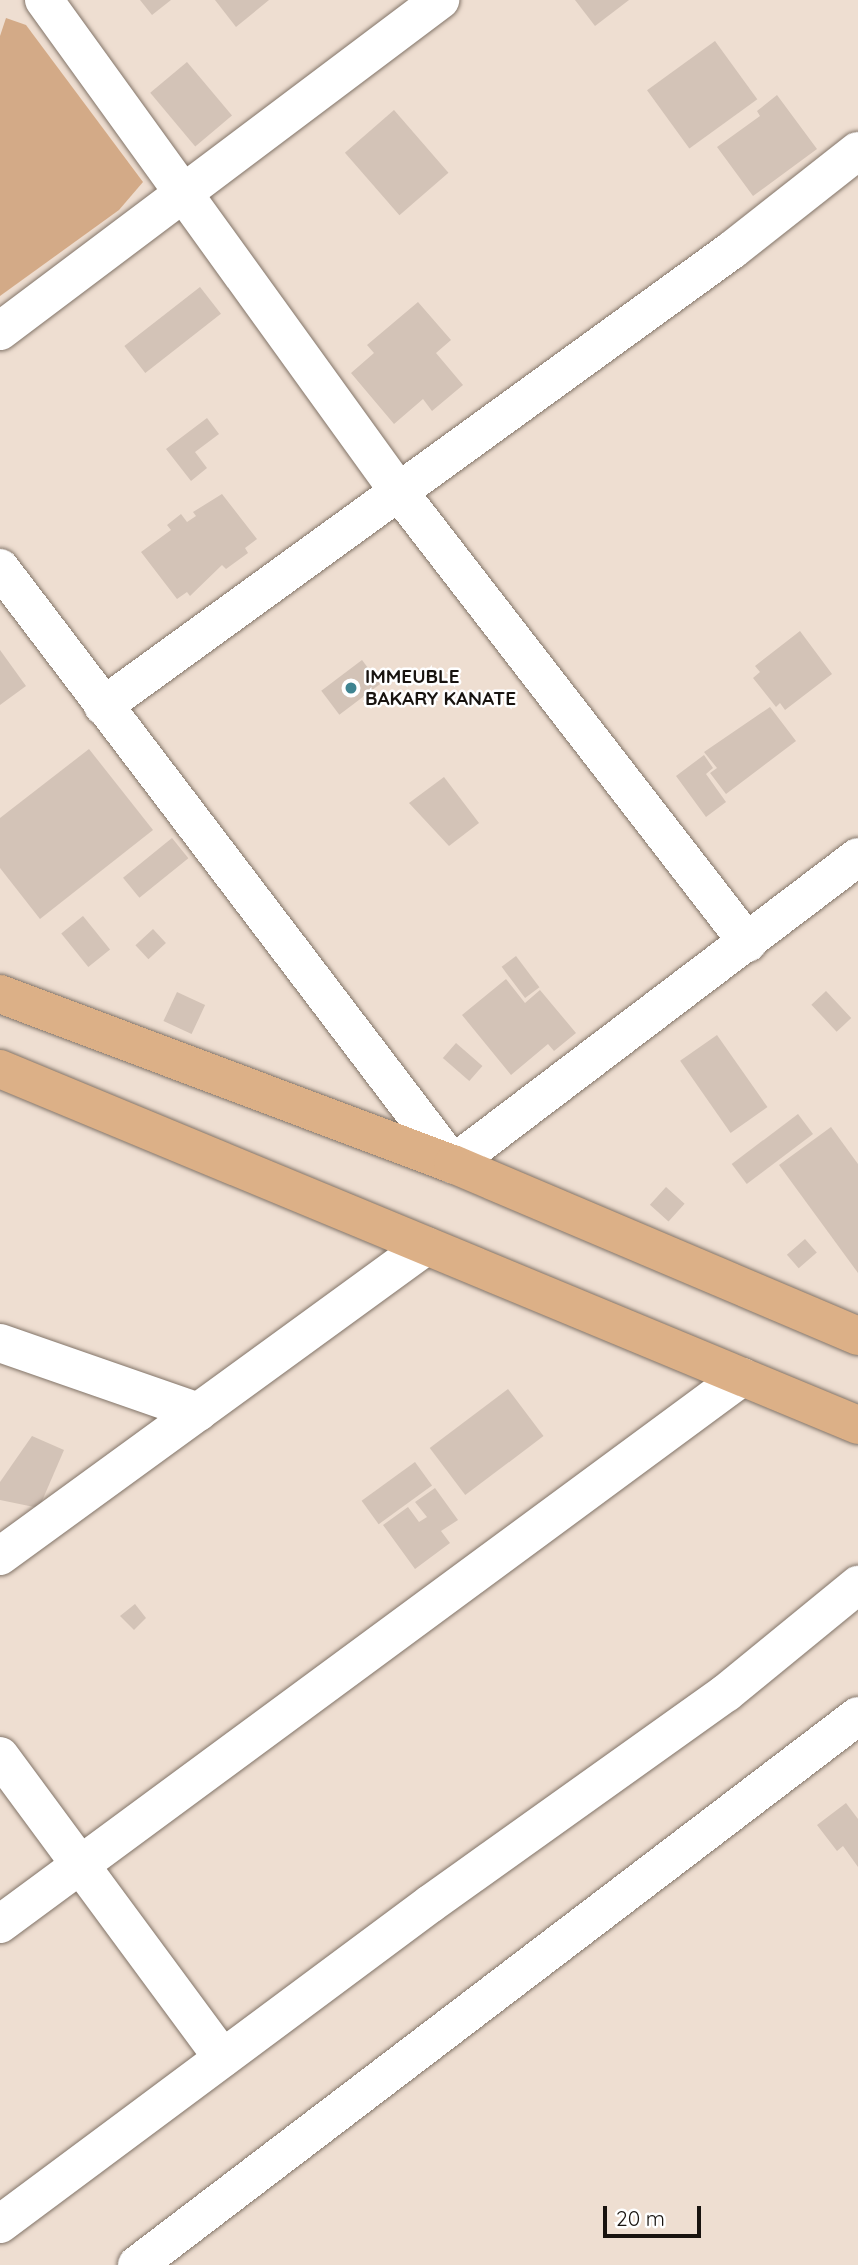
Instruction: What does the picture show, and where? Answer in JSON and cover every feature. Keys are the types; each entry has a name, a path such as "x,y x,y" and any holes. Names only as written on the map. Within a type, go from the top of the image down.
{"main road":[{"path":"0,994 453,1164 857,1334"},
{"path":"0,1069 858,1425"}],"street":[{"path":"44,0 182,197 398,492 748,943"},
{"path":"0,331 182,197 440,0"},
{"path":"103,706 732,250 858,152"},
{"path":"0,568 453,1164 858,857"},
{"path":"0,1556 426,1246"},
{"path":"0,1343 198,1412"},
{"path":"0,1924 742,1377"},
{"path":"0,2224 223,2058 726,1693 858,1585"},
{"path":"137,2265 858,1716"},
{"path":"0,1756 223,2058"}],"shaded area":[{"path":"6,18 26,25 143,182 119,210 0,296 0,36"}],"building":[{"path":"140,0 171,0 152,15"},
{"path":"215,0 269,0 236,27"},
{"path":"575,0 629,0 595,26"},
{"path":"715,41 757,99 689,149 647,90"},
{"path":"187,62 232,116 195,146 150,93"},
{"path":"777,95 817,149 753,196 717,147 760,116 757,111"},
{"path":"394,110 448,173 399,215 345,153"},
{"path":"200,287 221,314 145,373 124,346"},
{"path":"418,302 451,340 436,353 463,385 432,411 423,399 394,424 351,373 374,353 367,345"},
{"path":"207,418 219,434 195,452 207,468 191,481 166,449"},
{"path":"222,494 257,539 245,548 248,553 226,569 222,565 190,596 187,592 177,599 141,552 171,530 167,525 181,514 187,522 196,516 193,512"},
{"path":"800,631 832,674 785,710 780,703 776,707 753,678 760,672 755,666"},
{"path":"0,650 26,686 0,705"},
{"name":"IMMEUBLE BAKARY KANATE","path":"362,660 380,684 339,715 321,691"},
{"path":"770,707 796,741 726,794 710,773 717,768 704,752"},
{"path":"89,749 153,830 40,919 0,868 0,818"},
{"path":"704,755 713,768 706,774 726,802 706,817 676,776"},
{"path":"444,777 479,823 449,846 409,803"},
{"path":"172,838 188,858 139,898 123,878"},
{"path":"83,916 110,949 88,967 61,934"},
{"path":"153,929 166,943 148,959 135,945"},
{"path":"516,956 539,987 525,998 502,967"},
{"path":"506,979 525,1003 540,990 576,1033 554,1051 548,1044 511,1075 462,1015"},
{"path":"826,991 851,1018 837,1032 811,1005"},
{"path":"177,992 205,1005 192,1034 163,1021"},
{"path":"717,1035 767,1107 731,1133 680,1061"},
{"path":"456,1043 482,1066 469,1081 443,1058"},
{"path":"798,1114 813,1134 747,1184 732,1164"},
{"path":"831,1127 858,1164 858,1273 779,1165"},
{"path":"666,1187 685,1204 669,1222 650,1205"},
{"path":"805,1239 817,1253 799,1268 787,1255"},
{"path":"508,1389 544,1436 465,1495 430,1448"},
{"path":"32,1436 64,1450 39,1508 0,1500 0,1482"},
{"path":"415,1462 432,1485 379,1524 362,1501"},
{"path":"435,1488 458,1520 441,1531 450,1543 415,1569 383,1525 408,1507 419,1522 427,1517 415,1502"},
{"path":"135,1604 146,1618 134,1630 120,1616"},
{"path":"846,1803 858,1819 858,1867 843,1846 837,1851 817,1825"}],"place":[{"name":"IMMEUBLE BAKARY KANATE","path":"351,688"}]}
